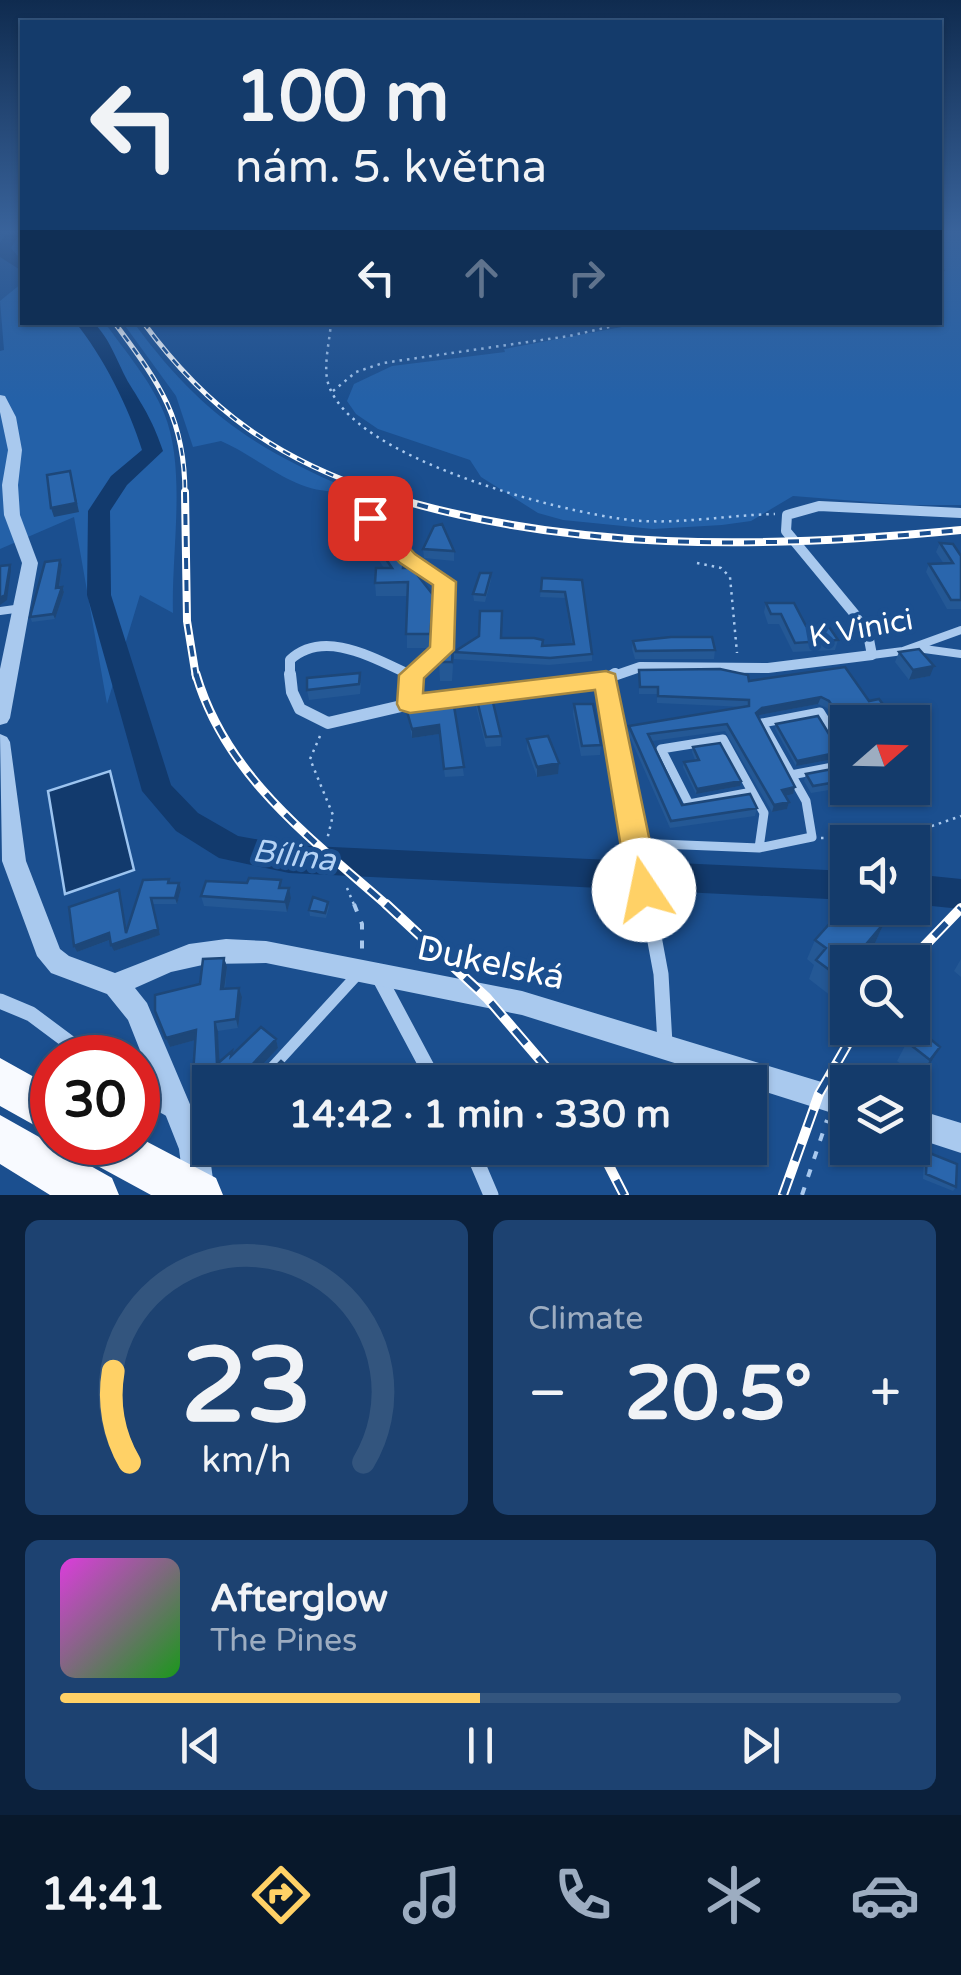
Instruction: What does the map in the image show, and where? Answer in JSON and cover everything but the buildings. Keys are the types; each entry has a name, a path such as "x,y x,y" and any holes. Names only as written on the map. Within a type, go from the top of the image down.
{"highway":[{"path":"0,1080 30,1099"},
{"path":"4,1147 95,1195"},
{"path":"139,1165 200,1195"}],"street":[{"path":"0,399 9,417 15,450 10,485 12,515 30,563 0,718"},
{"path":"872,655 867,628 786,532 788,515 801,506 829,504 901,513 961,513"},
{"path":"370,518 408,558 445,582 442,650 411,675 410,704"},
{"path":"328,722 302,712 295,702 288,677 293,654 324,644 362,654 411,675"},
{"name":"K Vinici","path":"328,722 410,704 606,680 620,671 640,667 768,668 872,655"},
{"path":"606,680 661,974 666,1044"},
{"path":"0,742 14,862 50,956 60,965 116,985 138,1012 181,1116 192,1129"},
{"name":"Dukelská","path":"116,985 157,963 214,950 266,952 522,1003 666,1044 830,1098"},
{"path":"369,974 425,1065"},
{"path":"0,1001 31,1014 59,1035"},
{"path":"160,1104 181,1116"},
{"path":"930,1128 961,1138"},
{"path":"200,1195 201,1165"},
{"path":"478,1165 491,1195"}],"lane":[{"path":"0,611 22,608"},
{"name":"K Vinici","path":"872,655 913,647 961,630"},
{"path":"913,647 961,654"},
{"path":"636,849 759,848 812,838 806,801 762,722 820,712 830,730"},
{"path":"752,792 689,804 661,749 723,738 764,814 759,848"},
{"path":"791,775 830,765"},
{"path":"276,1065 369,974"}],"path":[{"path":"331,325 328,384 344,412 386,443 442,469 533,500 634,520 788,515"},
{"path":"332,392 356,372 382,363 569,336 618,325"},
{"path":"696,563 722,568 730,577 738,668"},
{"path":"327,840 333,815 310,759 328,722"},
{"path":"812,838 900,838 961,816"},
{"path":"347,888 362,924 369,974"},
{"path":"802,1195 830,1128"}],"shaded area":[{"path":"20,289 20,325 106,325 152,389 171,435 176,485 173,613 140,595 107,704 74,517 0,549 0,351 4,350 0,301"},
{"path":"942,289 961,289 961,505 793,496 751,521 722,525 653,529 563,520 538,513 481,477 470,460 378,429 356,414 347,401 354,384 392,366 505,352 504,349 632,325 942,325"},
{"path":"124,325 136,325 181,380 229,423 283,458 349,489 331,491 298,484 221,441 193,447 176,396"},
{"path":"110,771 134,870 65,894 48,791"}],"waterway":[{"name":"Bílina","path":"86,325 99,338 122,387 139,410 153,451 119,481 99,511 99,595 157,791 187,822 231,848 289,859 830,885"},
{"name":"Bílina","path":"930,891 961,894"}],"railway":[{"path":"116,325 166,401 180,443 185,494"},
{"path":"145,325 193,382 248,429 310,465 383,494"},
{"path":"185,492 187,621 196,677"},
{"path":"375,492 447,512 520,526 666,541 814,541 961,530"},
{"path":"196,674 210,711 250,775 302,831 389,907"},
{"path":"386,904 487,998 544,1065"},
{"path":"925,945 961,908"},
{"path":"783,1195 819,1094 847,1045"},
{"path":"609,1165 624,1195"}],"route":[{"path":"370,518 408,558 445,582 442,650 411,675 410,704 606,680 644,890"}]}
